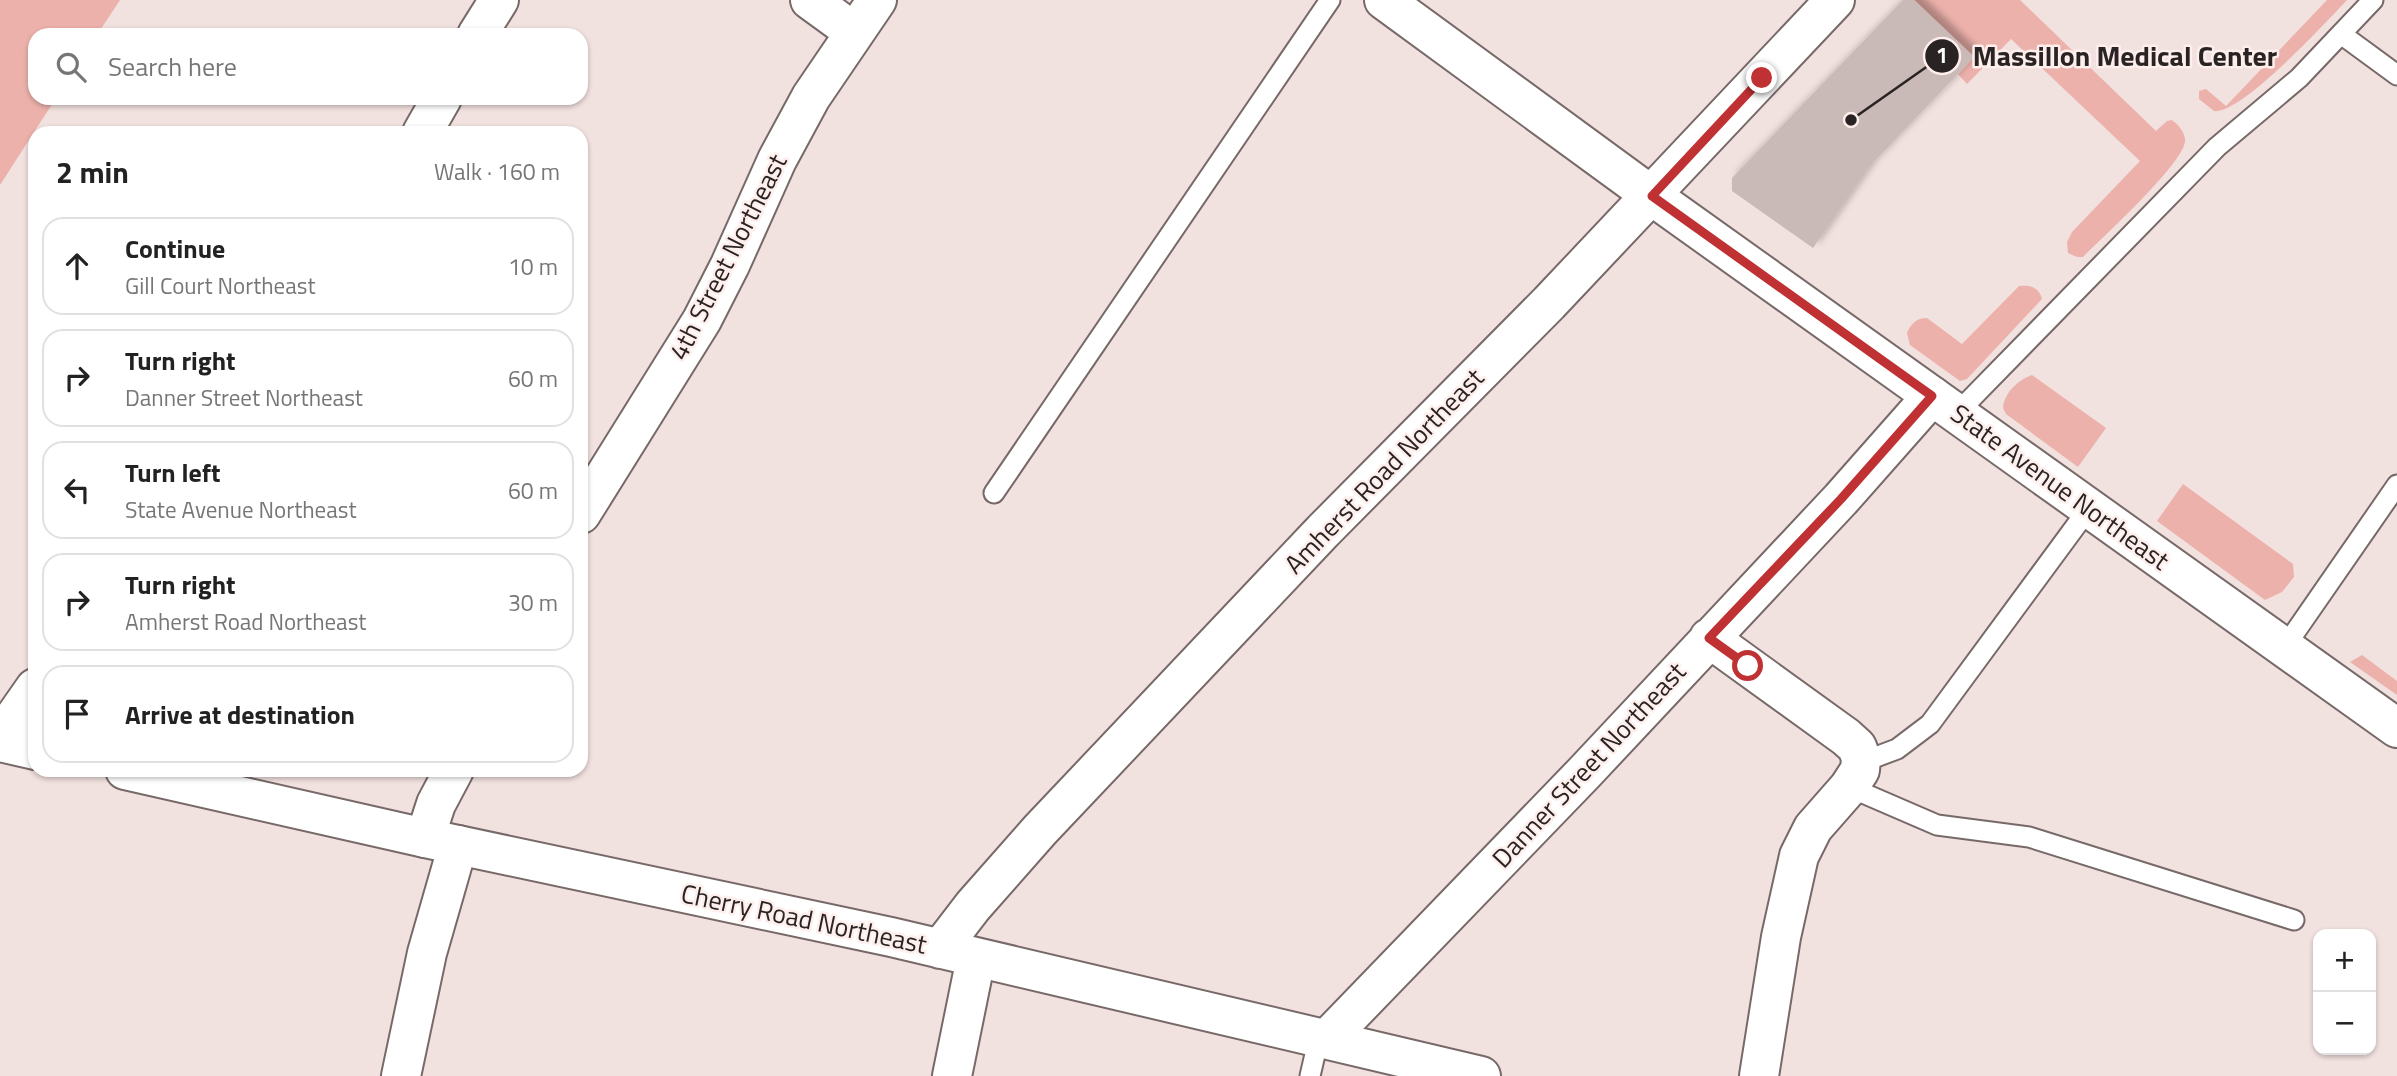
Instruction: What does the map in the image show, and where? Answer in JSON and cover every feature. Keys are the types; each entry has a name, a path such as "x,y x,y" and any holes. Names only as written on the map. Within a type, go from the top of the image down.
{"street":[{"path":"481,28 499,0"},
{"path":"810,0 855,32"},
{"name":"4th Street Northeast","path":"588,503 702,320 730,265 776,160 811,97 877,0"},
{"name":"State Avenue Northeast","path":"1384,0 1652,196 2397,728"},
{"name":"Amherst Road Northeast","path":"958,954 973,906 1087,780 1324,531 1652,196 1835,0"},
{"path":"426,126 438,105"},
{"name":"Danner Street Northeast","path":"1323,1038 1584,773 1841,499 1945,404"},
{"path":"1709,638 1846,737 1857,747 1861,758 1854,775 1813,828 1799,856 1781,937 1759,1076"},
{"path":"28,698 0,740 28,748"},
{"name":"Cherry Road Northeast","path":"156,777 958,954 1481,1076"},
{"path":"401,1076 427,953 442,841 436,804 450,777"},
{"path":"951,1076 958,954"}],"lane":[{"path":"994,493 1331,0"},
{"path":"1945,404 2217,147 2299,78 2373,0"},
{"path":"2341,34 2397,75"},
{"path":"2284,648 2397,485"},
{"path":"2090,508 1930,724 1854,775 1937,825 2029,837 2294,920"},
{"path":"1310,1076 1323,1038"}],"shaded area":[{"path":"0,0 120,0 102,28 28,28 28,105 51,105 38,126 28,126 28,142 0,185"},
{"path":"1914,0 2020,0 2156,131 2172,120 2182,130 2185,142 2170,167 2083,257 2068,253 2067,242 2072,232 2140,161 2011,39 1967,84 1958,74 1974,57"},
{"path":"2327,0 2347,0 2283,65 2243,98 2227,108 2214,111 2199,99 2199,91 2206,89 2226,106"},
{"path":"2019,286 2034,288 2042,299 1967,379 1960,381 1910,345 1907,333 1917,320 1923,318 1927,318 1962,344"},
{"path":"2032,375 2106,428 2078,467 2006,414 2003,408 2009,392"},
{"path":"2183,484 2293,564 2294,577 2282,592 2265,600 2157,521"},
{"path":"2362,655 2397,681 2397,695 2350,662"}],"building":[{"path":"1903,0 1914,0 1974,57 1870,166 1813,248 1732,191 1732,178"}],"place":[{"name":"Massillon Medical Center","path":"1851,120"}],"route":[{"path":"1748,666 1709,638 1841,499 1932,396 1652,196 1762,78"}]}
